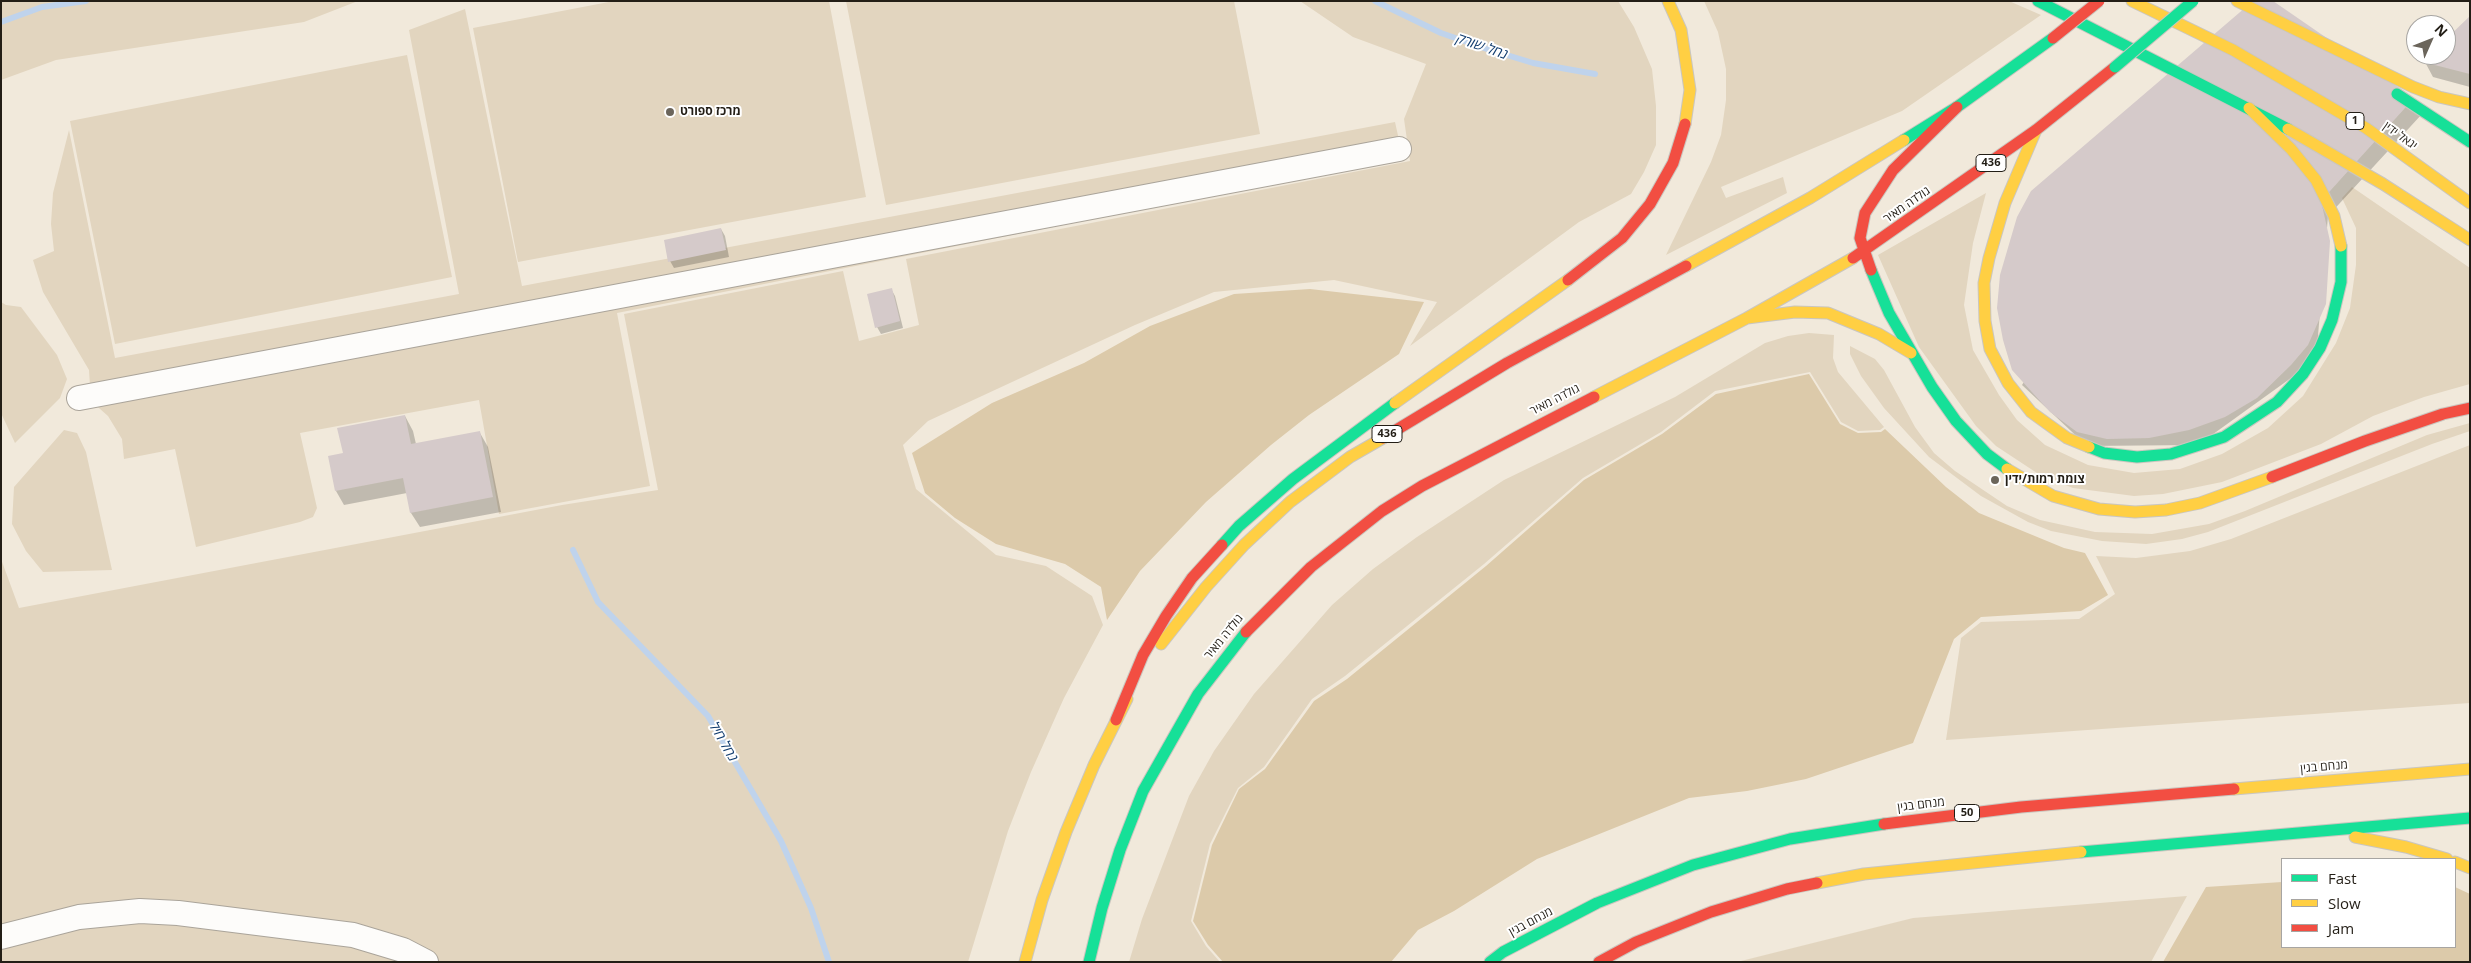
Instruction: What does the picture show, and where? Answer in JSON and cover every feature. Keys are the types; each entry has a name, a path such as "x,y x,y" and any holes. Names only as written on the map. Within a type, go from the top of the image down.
{"main road":[{"path":"1116,720 1144,655 1166,616 1192,578 1240,526 1293,479 1355,432 1585,268 1622,238 1650,204 1673,163 1685,127 1690,90 1681,30 1668,1"},
{"path":"2038,1 2248,108 2383,184 2470,240"},
{"name":"436","path":"1026,962 1042,900 1066,832 1094,765 1142,673 1166,637 1206,587 1244,545 1290,502 1350,457 1516,359 1810,198 1957,107 2053,38 2099,1"},
{"name":"יגאל ידין","path":"2132,1 2233,50 2366,128 2470,203"},
{"name":"גולדה מאיר","path":"1089,962 1102,908 1120,850 1143,791 1170,740 1220,663 1252,624 1290,585 1375,516 1422,486 1747,318 1863,252 2036,130 2115,68 2193,1"},
{"path":"2237,1 2413,87 2439,97 2470,104"},
{"path":"2262,14 2381,83 2470,142"},
{"path":"1957,107 1893,170 1874,197 1865,213 1861,228 1863,252 1889,313 1911,353 1956,421 1987,454 2021,479 2053,496 2099,509 2135,512 2166,510 2200,503 2365,441 2444,414 2470,408"},
{"path":"2036,130 2004,203 1989,258 1984,292 1984,321 1990,349 2008,383 2031,412 2067,438 2104,452 2137,457 2171,454 2224,437 2277,402 2303,374 2320,348 2332,320 2341,282 2341,247 2334,216 2316,180 2291,149 2248,108"},
{"path":"1747,318 1795,312 1828,314 1879,334 1911,353"},
{"name":"מנחם בגין","path":"1490,962 1503,952 1597,903 1693,865 1790,839 1894,822 2021,807 2470,769"},
{"path":"1599,962 1636,942 1711,912 1787,889 1845,878 1967,862 2470,818"},
{"path":"2259,836 2312,833 2360,838 2406,847 2444,858"},
{"path":"2456,862 2470,868"}],"street":[{"path":"79,398 1399,149"},
{"path":"1,937 79,917 140,911 178,913 353,935 403,950 426,962"}],"shaded area":[{"path":"1,1 358,1 304,22 56,60 1,80"},
{"name":"מרכז ספורט","path":"614,1 829,1 866,197 518,262 473,28"},
{"path":"846,1 1234,1 1260,134 886,205"},
{"path":"1300,1 1618,1 1634,27 1652,69 1656,106 1656,145 1644,172 1631,194 1579,222 1410,346 1437,302 1334,280 1214,292 1135,325 928,421 903,445 916,489 996,555 1046,566 1092,596 1103,625 1064,698 1031,772 1008,831 968,962 1,962 1,559 19,608 562,505 658,490 624,314 843,271 859,341 919,325 906,259 1410,161 1404,119 1426,64 1353,37"},
{"path":"1704,1 2009,1 2041,15 1902,111 1721,187 1726,198 1783,177 1787,193 1666,255 1711,162 1721,135 1726,100 1726,69 1718,32"},
{"path":"465,9 522,286 1395,122 1403,158 617,313 650,486 499,514 479,400 300,433 317,508 313,517 300,522 196,547 175,449 124,459 122,439 108,416 91,401 89,370 43,292 33,260 54,251 51,224 53,193 69,130 115,358 459,294 409,30"},
{"path":"407,55 452,277 115,344 70,121"},
{"path":"2352,187 2470,268 2470,384 2424,397 2373,416 2321,444 2222,482 2163,494 2134,496 2073,488 2040,475 1996,446 1976,426 1919,347 1878,255 1986,193 1973,243 1964,305 1973,350 1999,395 2017,420 2045,445 2088,465 2134,473 2180,469 2222,454 2268,428 2303,396 2336,343 2350,308 2356,265 2356,228 2342,198"},
{"path":"1310,289 1424,302 1399,354 1309,415 1271,445 1206,502 1140,571 1107,620 1101,587 1065,564 996,544 955,518 925,493 912,453 992,403 1084,363 1150,326 1234,294"},
{"path":"1,302 6,305 21,307 57,355 67,379 60,398 15,443 1,413"},
{"path":"1809,333 1834,335 1833,358 1838,372 1884,427 1880,430 1858,431 1841,422 1810,372 1715,391 1661,432 1583,478 1484,564 1345,676 1312,699 1264,767 1238,788 1210,844 1191,921 1206,946 1220,962 1129,962 1142,919 1189,796 1214,751 1254,694 1332,605 1373,569 1417,537 1504,480 1675,397 1765,343 1788,336"},
{"path":"1850,346 1875,359 1884,370 1915,427 1934,453 1955,471 2007,506 2040,520 2095,532 2152,534 2209,524 2245,511 2427,435 2470,423 2470,431 2432,444 2208,532 2182,539 2146,544 2102,541 2051,531 2028,522 1981,496 1929,457 1884,408 1861,376 1850,354"},
{"path":"1809,374 1840,424 1858,433 1881,432 1885,429 1946,487 1979,513 2064,548 2085,553 2108,595 2081,611 1981,617 1954,639 1913,743 1806,779 1747,791 1689,798 1537,859 1454,911 1418,930 1391,962 1223,962 1208,945 1193,921 1212,845 1239,789 1265,769 1314,701 1347,679 1486,566 1584,480 1662,434 1716,394"},
{"path":"64,430 77,433 86,452 112,570 43,572 26,551 12,524 14,487"},
{"path":"2470,445 2470,703 1946,740 1961,638 1981,622 2079,619 2115,594 2096,556 2136,558 2190,551 2231,539"},
{"path":"2281,882 2281,948 2456,948 2456,887 2470,894 2470,962 2163,962 2206,887"},
{"path":"2187,896 2151,962 1737,962 1913,918"}],"building":[{"path":"2253,1 2273,1 2414,98 2321,201 2330,241 2326,304 2308,345 2291,365 2257,398 2225,417 2189,430 2149,438 2107,439 2077,432 2050,412 2012,370 2003,340 1997,308 2000,275 2017,217 2031,191"},
{"path":"2470,16 2470,74 2435,65 2456,65 2456,29"},
{"path":"721,228 726,250 668,262 664,240"},
{"path":"892,288 900,321 875,328 867,294"},
{"path":"405,415 411,444 480,431 493,497 410,513 403,478 335,491 328,456 343,453 337,428"}],"waterway":[{"name":"נחל שורק","path":"1,22 42,7 86,1"},
{"name":"נחל שורק","path":"1375,1 1441,33 1487,49 1533,63 1595,74"},
{"name":"נחל חיל","path":"573,550 598,602 708,716 781,841 811,908 829,962"}],"traffic: fast":[{"path":"2038,1 2288,129"},
{"path":"2115,67 2193,1"},
{"path":"1904,140 1957,107 2053,38"},
{"path":"2397,94 2470,142"},
{"path":"2089,447 2104,453 2137,457 2171,454 2224,437 2277,402 2303,374 2320,348 2332,320 2341,282 2341,246"},
{"path":"1871,270 1889,313 1932,387 1956,421 1987,454 2007,469"},
{"path":"1222,545 1239,526 1293,479 1395,403"},
{"path":"1089,962 1102,908 1120,850 1143,791 1198,694 1246,632"},
{"path":"2081,852 2470,818"},
{"path":"1490,962 1503,952 1597,903 1693,865 1790,839 1884,824"}],"traffic: slow":[{"path":"1668,1 1681,30 1690,90 1685,124"},
{"path":"2132,1 2233,50 2366,128 2470,203"},
{"path":"2237,1 2413,87 2439,97 2470,104"},
{"path":"2249,108 2291,149 2316,180 2334,216 2341,246"},
{"path":"2288,129 2383,184 2470,240"},
{"path":"2036,130 2005,203 1989,258 1984,283 1985,321 1990,349 2008,383 2031,412 2067,438 2089,447"},
{"path":"1686,266 1810,198 1904,140"},
{"path":"1594,397 1747,318 1853,258"},
{"path":"1395,403 1568,280"},
{"path":"1747,318 1795,312 1828,313 1879,334 1911,353"},
{"path":"1161,644 1206,587 1244,545 1290,502 1350,457 1383,438"},
{"path":"2007,469 2053,496 2099,509 2135,512 2166,510 2200,503 2272,477"},
{"path":"1025,962 1042,900 1066,832 1094,765 1127,699"},
{"path":"2234,789 2470,769"},
{"path":"2355,837 2406,847 2444,858"},
{"path":"1817,883 1864,874 2081,852"},
{"path":"2456,862 2470,868"}],"traffic: jam":[{"path":"2053,38 2099,1"},
{"path":"1853,258 2036,130 2115,67"},
{"path":"1871,270 1860,238 1865,213 1893,170 1957,107"},
{"path":"1568,280 1622,238 1650,204 1673,163 1685,124"},
{"path":"1383,438 1507,363 1686,266"},
{"path":"1246,632 1311,567 1382,511 1422,486 1594,397"},
{"path":"2272,477 2365,441 2443,414 2470,408"},
{"path":"1116,720 1143,655 1166,616 1192,578 1222,545"},
{"path":"1884,824 2021,807 2234,789"},
{"path":"1599,962 1636,942 1711,912 1787,889 1817,883"}],"place":[{"name":"מרכז ספורט","path":"670,112"},
{"name":"צומת רמות/ידין","path":"1995,480"}]}
